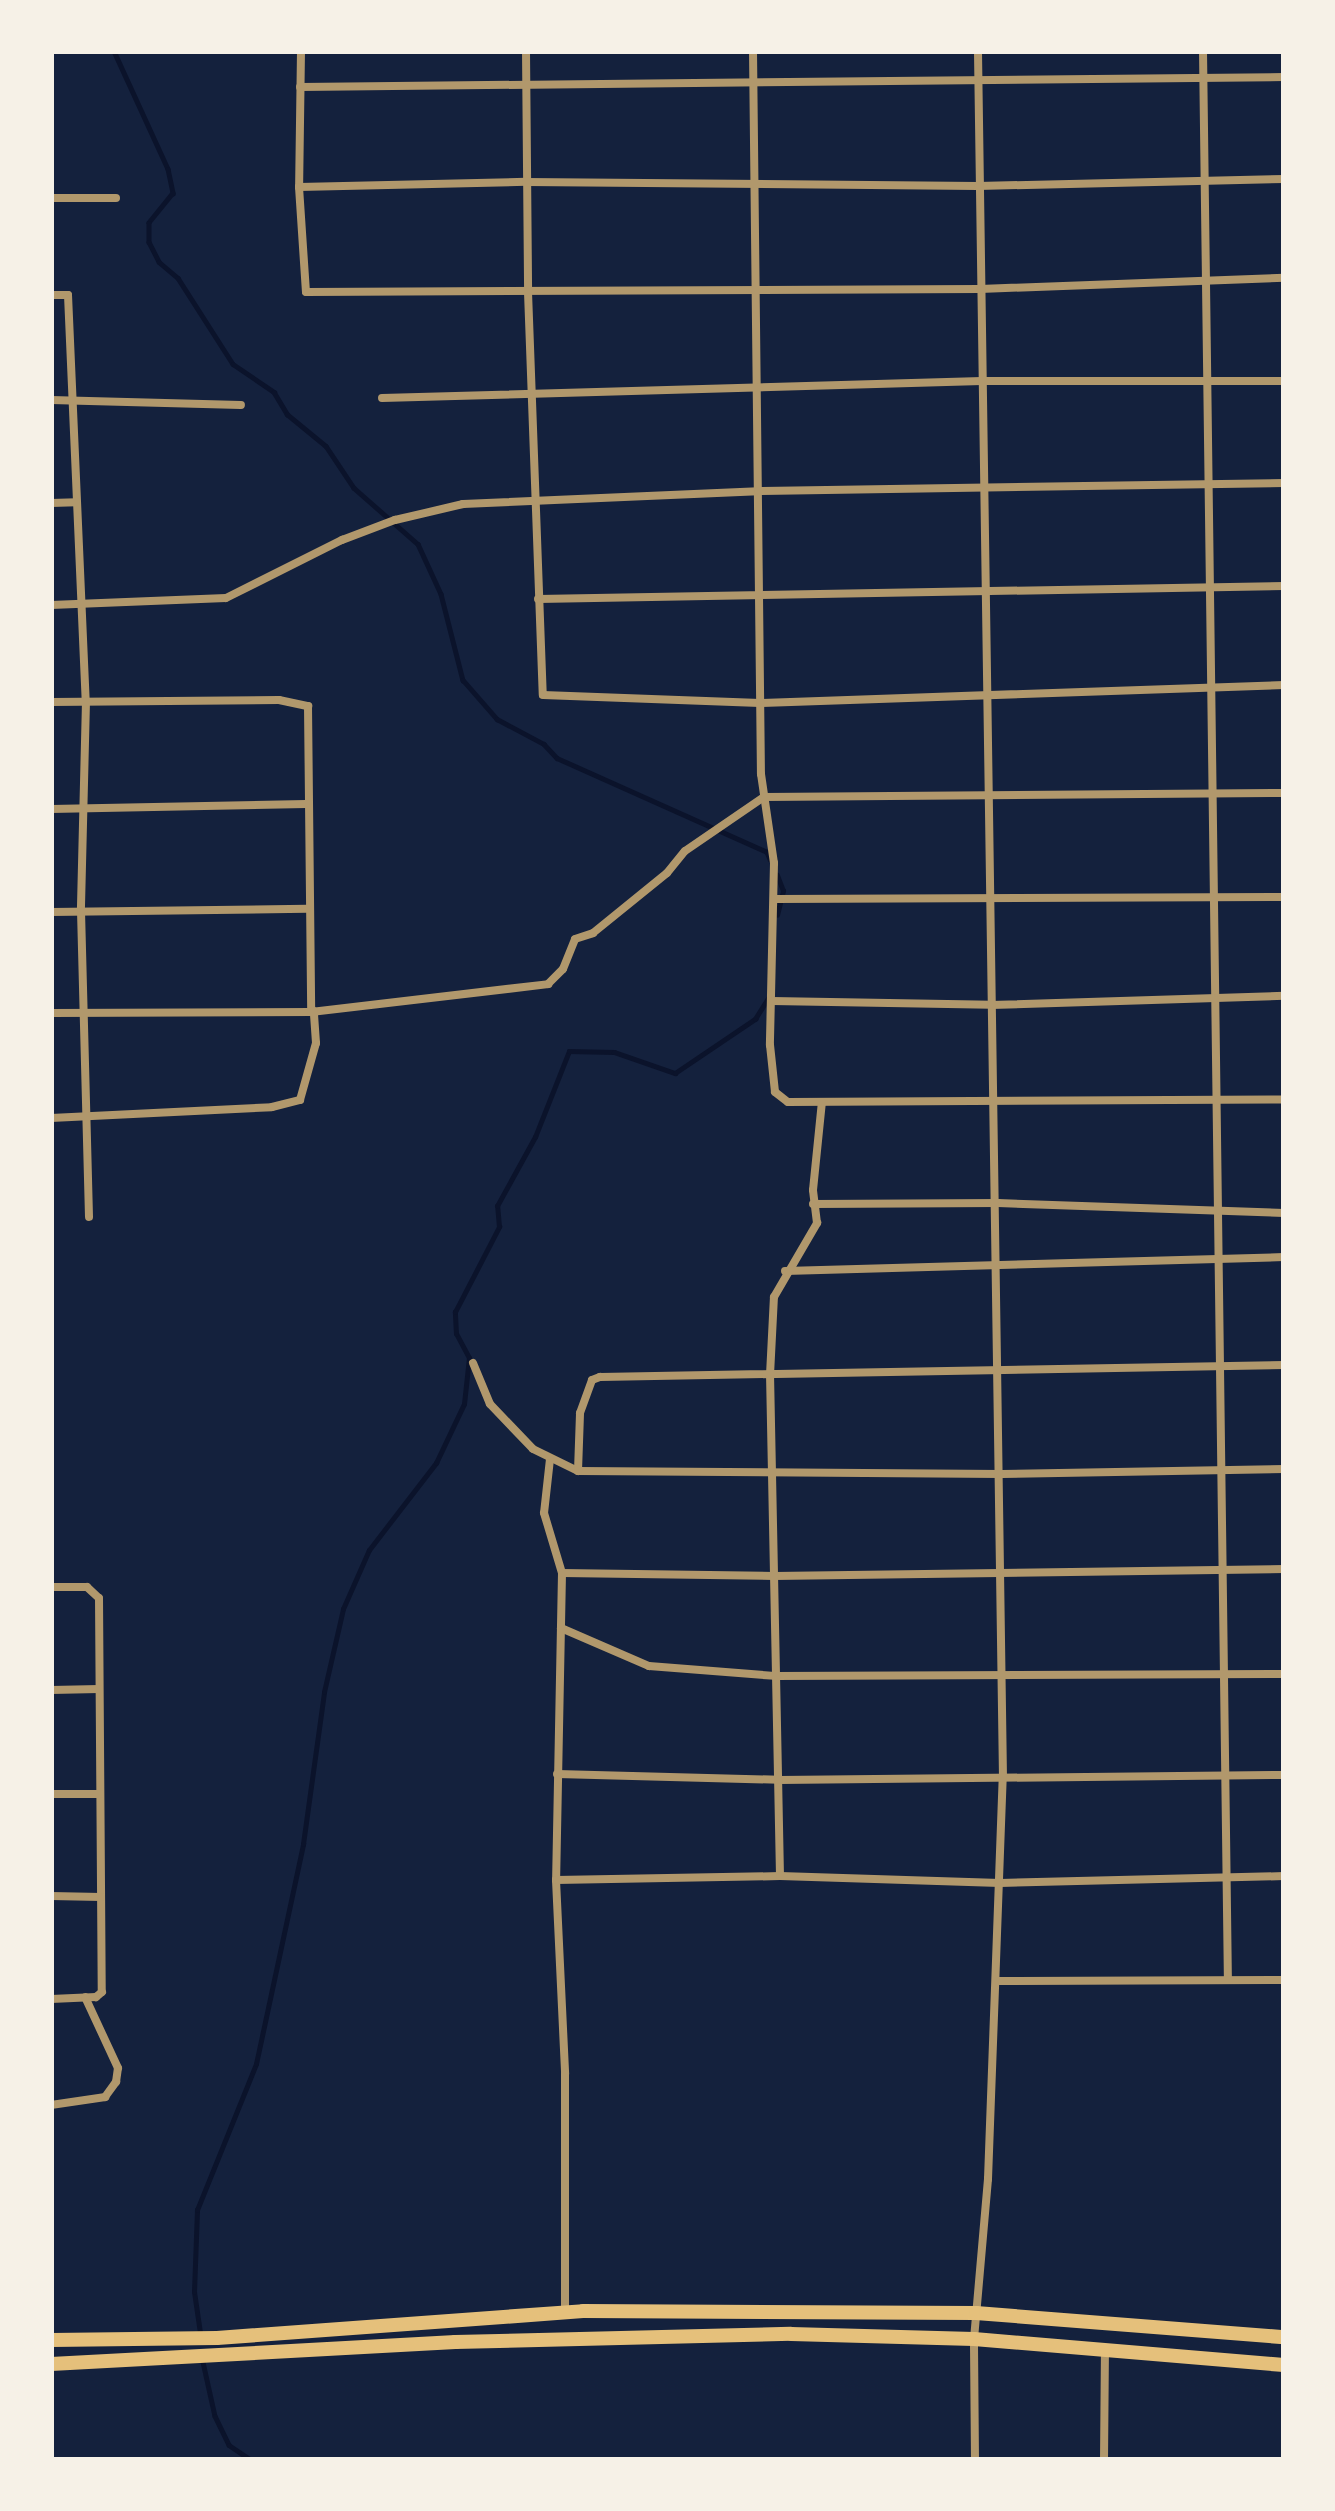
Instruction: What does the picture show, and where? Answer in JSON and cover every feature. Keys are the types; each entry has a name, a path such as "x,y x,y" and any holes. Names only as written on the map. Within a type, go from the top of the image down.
{"highway":[{"path":"51,2340 217,2338 565,2312 976,2313 1284,2337"},
{"path":"51,2364 455,2342 791,2333 974,2339 1284,2365"}],"street":[{"path":"301,51 299,187 306,292 980,289 1284,278"},
{"path":"526,51 528,292 543,695 760,703 1284,686"},
{"path":"753,51 760,703 775,899 775,1092 788,1102 1284,1099"},
{"path":"975,2460 974,2339 998,1981 1003,1778 978,51"},
{"path":"1203,51 1202,182 1216,686 1212,795 1216,1214 1225,1469 1228,1980"},
{"path":"300,87 1284,77"},
{"path":"299,187 526,182 978,186 1284,179"},
{"path":"51,198 116,198"},
{"path":"51,295 68,295 86,701 81,911 89,1217"},
{"path":"382,398 982,381 1284,380"},
{"path":"51,400 241,405"},
{"path":"51,605 226,598 395,520 463,504 758,491 1284,483"},
{"path":"51,503 76,502"},
{"path":"538,599 1284,586"},
{"path":"51,702 279,700 308,706 308,909 316,1043 300,1100 272,1107 51,1118"},
{"path":"51,1013 312,1011 548,984 563,969 575,939 593,933 668,873 685,851 764,797 1284,793"},
{"path":"51,809 307,804"},
{"path":"775,899 1284,897"},
{"path":"51,912 308,909"},
{"path":"772,1001 991,1005 1284,996"},
{"path":"780,1876 770,1375 774,1297 785,1271 815,1232 822,1102"},
{"path":"813,1204 998,1203 1284,1213"},
{"path":"785,1271 1284,1257"},
{"path":"473,1364 490,1404 533,1449 578,1471 1002,1474 1284,1469"},
{"path":"578,1471 580,1413 592,1380 1284,1365"},
{"path":"550,1458 544,1513 562,1573 556,1880 566,2116 565,2312"},
{"path":"562,1573 774,1576 1284,1569"},
{"path":"51,1587 88,1587 99,1598 102,1992 51,1999"},
{"path":"561,1628 649,1666 776,1676 1284,1674"},
{"path":"51,1690 99,1689"},
{"path":"557,1774 779,1780 1284,1774"},
{"path":"51,1794 100,1794"},
{"path":"556,1880 780,1876 1000,1883 1284,1876"},
{"path":"51,1896 101,1897"},
{"path":"998,1981 1284,1980"},
{"path":"51,2105 105,2097 116,2082 118,2068 85,1997"},
{"path":"1105,2349 1105,2460"}],"waterway":[{"path":"114,51 168,169 173,193 149,223 149,242 159,262 178,278 233,364 274,392 287,414 326,446 354,488 418,544 441,594 463,680 497,719 544,744 557,758 767,852 770,859"},
{"path":"777,875 783,891 777,915"},
{"path":"200,2333 194,2292 197,2210 256,2064 303,1844 324,1692 343,1609 369,1550 436,1463 464,1404 469,1358 456,1334 455,1312 499,1227 497,1206 535,1137 569,1051 614,1052 675,1073 755,1019 768,998"},
{"path":"203,2362 215,2416 229,2445 251,2460"}]}
